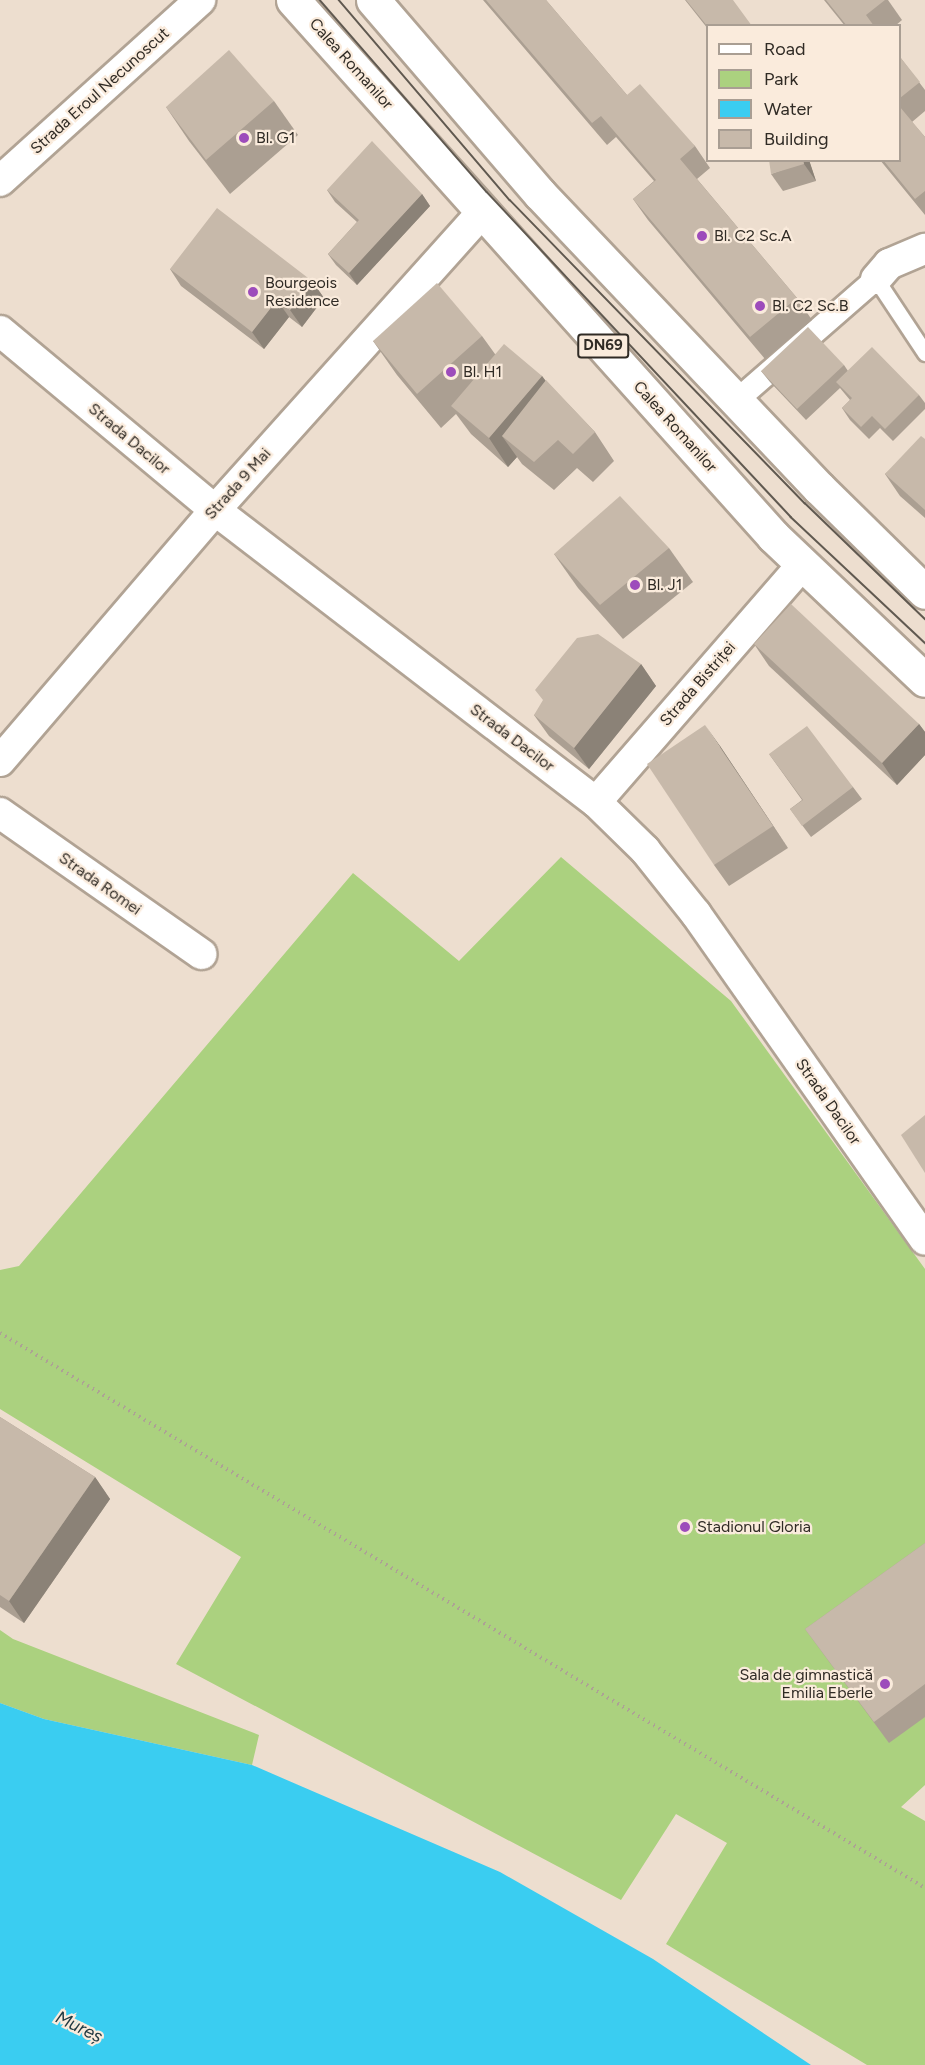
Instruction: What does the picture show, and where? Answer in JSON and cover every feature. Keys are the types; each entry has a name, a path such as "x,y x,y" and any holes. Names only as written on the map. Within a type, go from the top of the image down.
{"main road":[{"name":"Calea Romanilor","path":"293,0 801,566 925,680"},
{"path":"373,0 540,194 736,401 925,592"}],"street":[{"name":"Strada Eroul Necunoscut","path":"0,181 200,0"},
{"name":"Strada 9 Mai","path":"0,761 215,510 482,212"},
{"path":"736,401 876,279 890,264 925,249"},
{"name":"Strada Dacilor","path":"0,331 215,510 596,802 645,850 696,914 925,1240"},
{"name":"Strada Bistriței","path":"596,802 801,566"},
{"name":"Strada Romei","path":"0,813 201,954"}],"lane":[{"path":"876,279 925,353"}],"path":[{"path":"0,1333 925,1888"}],"green space":[{"name":"Stadionul Gloria","path":"561,857 731,1001 925,1269 925,1785 901,1807 925,1821 925,2065 867,2065 666,1944 727,1843 676,1814 621,1900 176,1664 241,1557 0,1409 0,1270 19,1266 353,873 459,961"},
{"path":"0,1630 13,1639 259,1735 252,1765 44,1719 0,1703"}],"water":[{"name":"Mureș","path":"0,1703 44,1719 252,1765 500,1872 653,1959 811,2065 0,2065"}],"building":[{"path":"486,0 546,0 627,95 640,84 695,146 680,159 797,298 750,337 633,199 656,180 601,116 592,123"},
{"path":"686,0 733,0 751,24 706,24"},
{"path":"826,0 885,0 866,15 873,24 845,24"},
{"path":"229,50 274,101 206,160 166,107"},
{"path":"901,58 920,82 901,97"},
{"path":"901,108 925,137 925,191 915,199 885,162 901,162"},
{"path":"372,141 422,194 349,273 328,254 359,220 327,190"},
{"path":"769,162 804,162 804,164 771,174"},
{"name":"Bourgeois Residence","path":"217,208 312,281 290,310 277,300 252,332 170,269"},
{"path":"437,283 482,336 417,394 373,341"},
{"path":"808,327 844,365 797,409 761,371"},
{"path":"504,344 542,376 489,438 451,406"},
{"path":"872,347 919,395 885,429 872,416 861,427 842,408 852,398 836,382"},
{"path":"546,380 595,432 573,454 558,440 534,462 502,436"},
{"path":"921,436 925,439 925,510 885,474"},
{"path":"620,496 669,548 600,605 554,554"},
{"path":"791,604 919,724 882,763 754,644"},
{"path":"598,634 641,664 574,748 534,715 543,700 535,690 577,638"},
{"path":"705,725 773,826 714,865 647,764"},
{"path":"807,726 853,787 802,826 790,809 803,800 769,754"},
{"path":"925,1115 925,1173 901,1135"},
{"path":"0,1417 95,1477 9,1601 0,1595"},
{"name":"Sala de gimnastică Emilia Eberle","path":"925,1543 925,1684 874,1722 805,1629"}],"tram line":[{"path":"320,0 487,192 791,517 925,643"},
{"path":"339,0 510,200 805,503 925,619"}],"place":[{"name":"Bl. G1","path":"244,138"},
{"name":"Bl. C2 Sc.A","path":"702,236"},
{"name":"Bourgeois Residence","path":"253,292"},
{"name":"Bl. C2 Sc.B","path":"760,306"},
{"name":"Bl. H1","path":"451,372"},
{"name":"Bl. J1","path":"635,585"},
{"name":"Stadionul Gloria","path":"685,1527"},
{"name":"Sala de gimnastică Emilia Eberle","path":"885,1684"}]}
